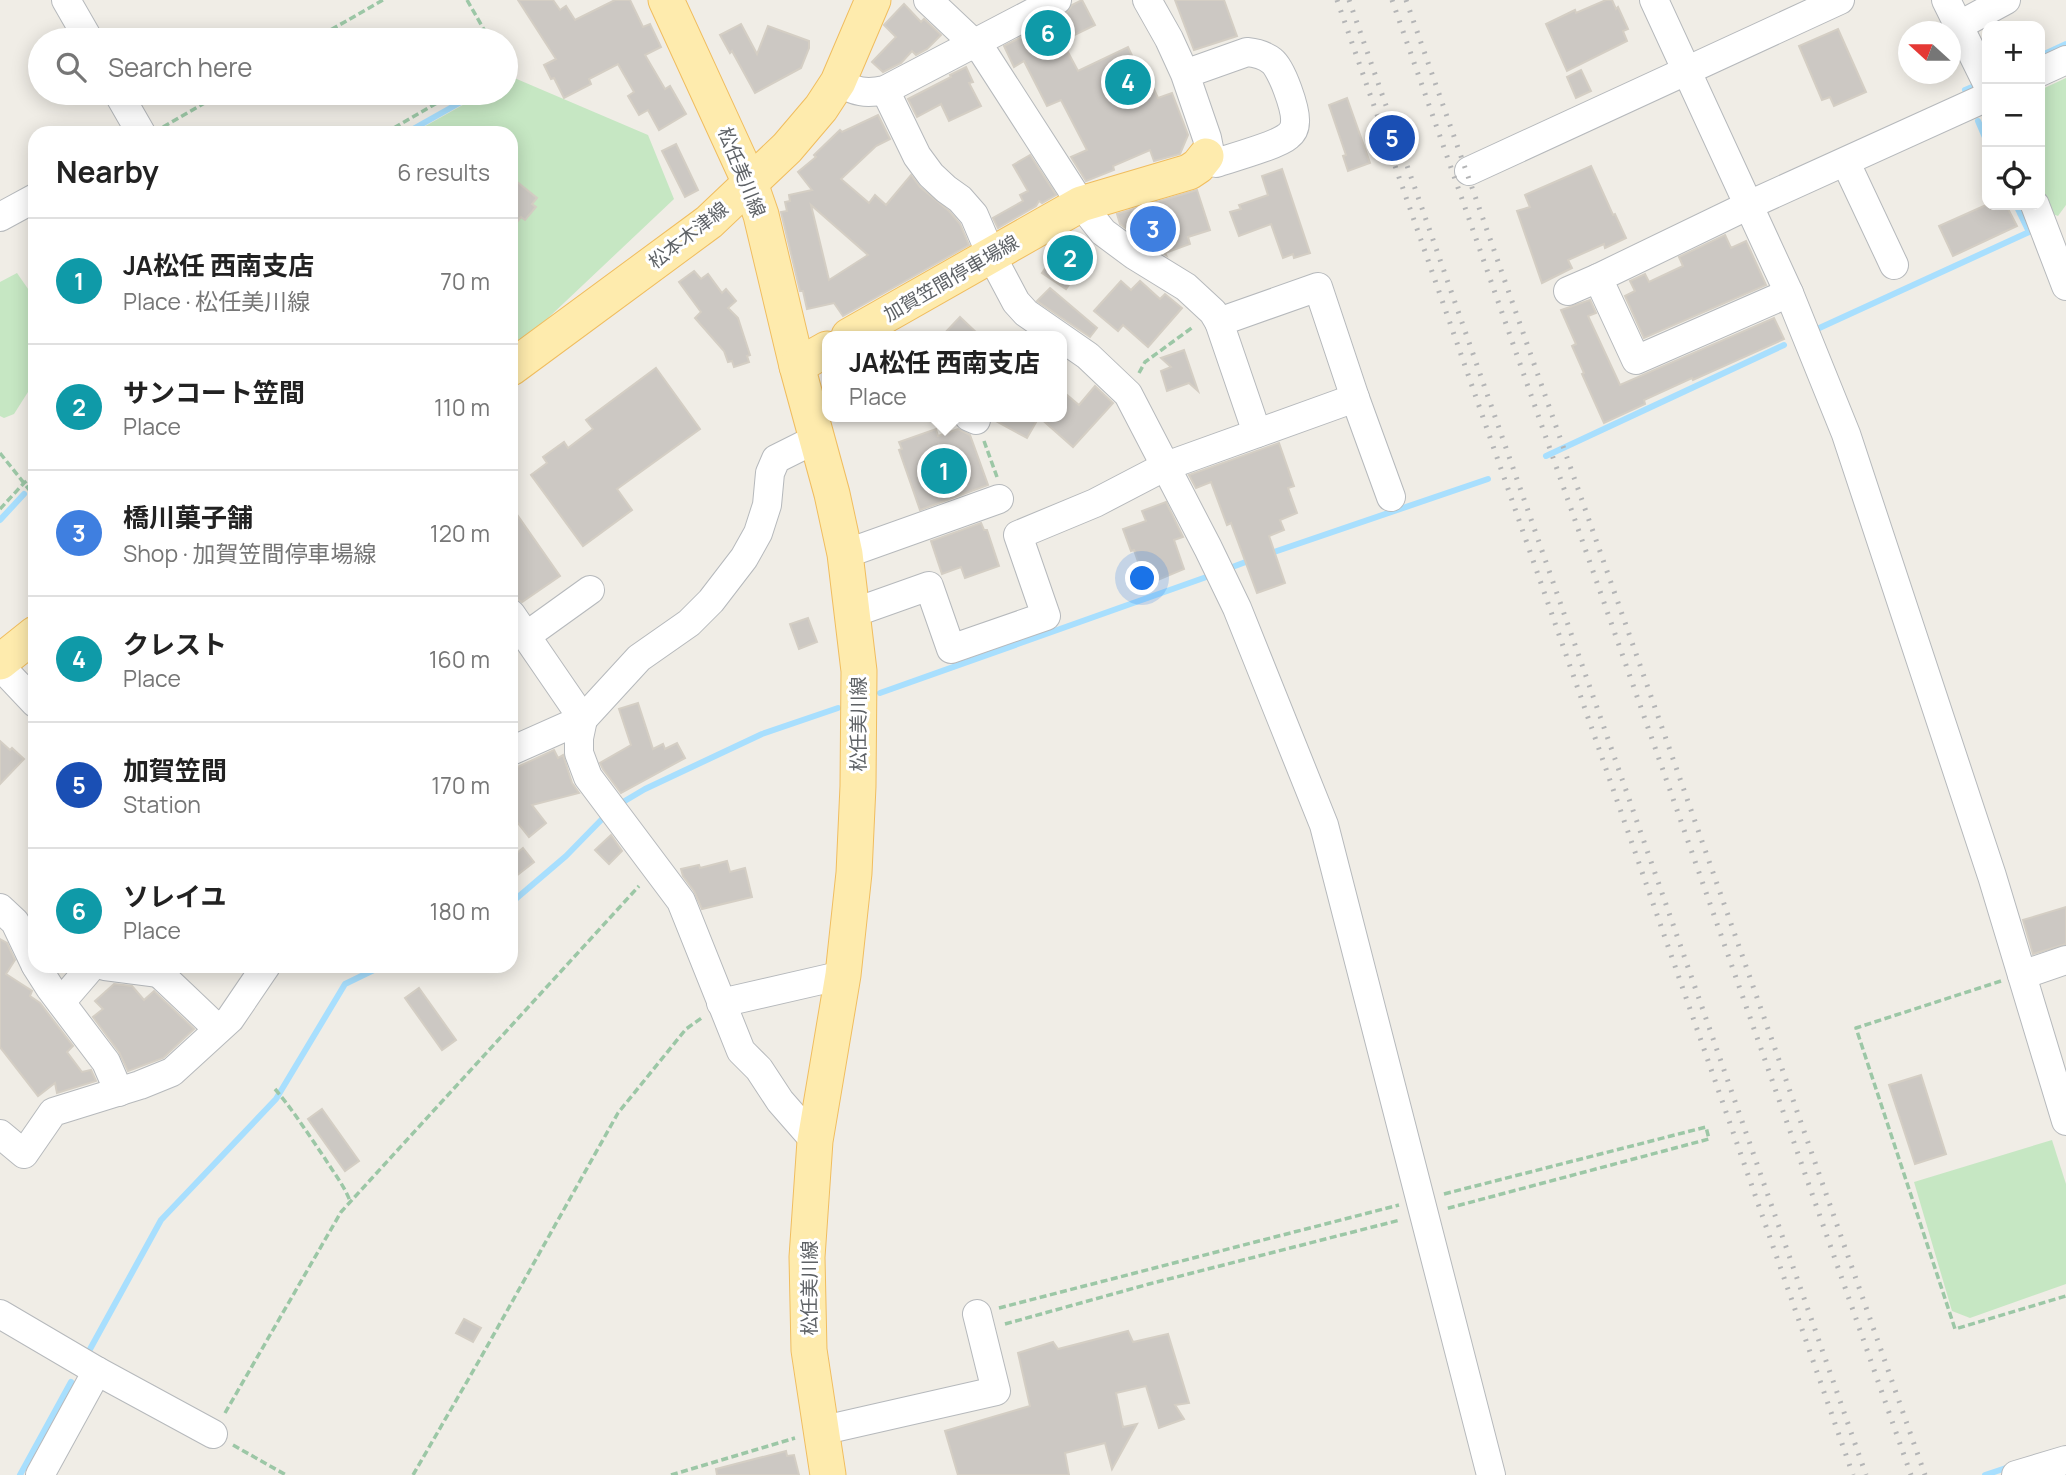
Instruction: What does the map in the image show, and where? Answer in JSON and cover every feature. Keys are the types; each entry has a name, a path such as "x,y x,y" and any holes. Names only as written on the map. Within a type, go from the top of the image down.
{"main road":[{"name":"松任美川線","path":"666,0 750,183 812,357 816,439 845,554 853,613 859,671 858,786 853,873 843,975 815,1142 807,1257 809,1350 828,1475"},
{"name":"松本木津線","path":"518,363 701,229 804,129 838,82 873,0"},
{"name":"加賀笠間停車場線","path":"876,331 991,255 1081,204 1189,172 1206,156"},
{"path":"0,664 28,640"}],"street":[{"path":"66,0 82,28"},
{"path":"928,0 983,52 1102,232 1186,287 1216,317 1257,433"},
{"path":"838,82 862,92 885,90 1057,0"},
{"path":"1147,0 1185,74 1208,138 1206,156 1216,163 1283,139 1294,129 1295,117 1281,72 1274,62 1257,53 1247,52 1185,74"},
{"path":"1654,0 1789,293 1846,434 1992,876 2066,1121"},
{"path":"1469,171 1840,0"},
{"path":"1946,0 1956,21"},
{"path":"1961,24 2006,0"},
{"path":"1961,32 1982,73"},
{"path":"2045,70 2066,60"},
{"path":"885,90 917,156 932,175 974,215 1016,302 1026,313 1052,331"},
{"path":"1569,291 1749,205 1982,99"},
{"path":"129,105 148,126"},
{"path":"1846,163 1894,265"},
{"path":"0,217 28,202"},
{"path":"2039,210 2058,231 2066,286"},
{"path":"1598,278 1636,360 1789,293"},
{"path":"1216,317 1318,288 1391,497"},
{"path":"1067,341 1088,356 1128,394 1237,608 1324,825 1491,1475"},
{"path":"853,613 929,586 951,649 1046,616 1018,535 1095,503 1166,466 1355,398"},
{"path":"518,748 583,719 639,658 689,623 729,580 758,533 767,505 770,473 776,459 816,439"},
{"path":"845,554 999,499"},
{"path":"518,626 590,590"},
{"path":"518,628 583,719 579,752 588,777 681,901 741,1051 759,1069 780,1101 815,1142"},
{"path":"0,664 28,695"},
{"path":"17,915 28,944"},
{"path":"2022,975 2066,960"},
{"path":"41,973 106,1062 119,1092"},
{"path":"61,1002 86,973"},
{"path":"165,973 218,1029"},
{"path":"0,1134 23,1154 53,1112 172,1072 230,1019 261,973"},
{"path":"721,1003 843,975"},
{"path":"0,1314 213,1434"},
{"path":"820,1431 996,1391 979,1322"},
{"path":"40,1475 97,1371"},
{"path":"2016,1475 2066,1460"}],"path":[{"path":"334,28 383,0"},
{"path":"467,0 483,28"},
{"path":"160,126 199,105"},
{"path":"397,126 433,105"},
{"path":"1128,394 1144,362 1216,317"},
{"path":"975,422 1003,491 999,499"},
{"path":"0,453 28,488"},
{"path":"0,509 28,480"},
{"path":"286,1475 213,1434 341,1212 657,867"},
{"path":"2022,975 1856,1028 1955,1329 2066,1296"},
{"path":"413,1475 618,1113 686,1029 721,1003"},
{"path":"275,1089 288,1104 350,1201"},
{"path":"979,1322 1149,1284 1422,1207 1706,1127 1709,1139 1422,1207 979,1322"},
{"path":"671,1475 820,1431"}],"green space":[{"path":"2066,78 2066,205 2058,216 2050,213 2045,201 2045,88"},
{"path":"518,80 648,135 674,199 518,346 518,126 425,126 463,105 518,105"},
{"path":"17,273 28,289 28,392 14,414 4,418 0,416 0,282"},
{"path":"2052,1140 2066,1184 2066,1284 1970,1318 1952,1311 1914,1182"}],"building":[{"path":"518,0 553,0 560,10 566,6 575,20 615,0 630,0 643,27 650,24 661,47 645,55 665,89 670,86 686,114 659,130 648,110 639,115 628,96 634,92 618,64 589,79 591,84 564,98 544,65 556,59"},
{"path":"1082,0 1095,25 1062,41 1078,71 1128,47 1139,70 1144,68 1158,98 1172,93 1188,135 1180,154 1154,161 1150,150 1113,166 1114,170 1086,181 1071,157 1087,150 1061,100 1047,106 1024,61 1014,67 1004,46 1065,15 1072,5"},
{"path":"1175,0 1224,0 1237,36 1194,50"},
{"path":"1612,0 1616,9 1618,7 1628,29 1623,31 1627,41 1567,71 1546,24 1575,10 1576,13"},
{"path":"904,4 921,22 924,19 941,35 927,49 916,55 912,51 901,63 883,72 872,62 896,37 884,25"},
{"path":"741,24 757,54 768,26 809,41 801,68 755,93 720,35"},
{"path":"1838,29 1866,92 1834,106 1830,97 1822,100 1799,46"},
{"path":"966,67 973,82 969,83 981,106 949,121 941,104 917,117 908,99"},
{"path":"1581,70 1591,91 1576,98 1567,77"},
{"path":"1347,98 1370,163 1348,171 1343,156 1346,155 1329,105"},
{"path":"878,115 890,139 876,146 841,179 869,203 875,195 886,205 911,175 920,187 960,224 969,245 843,316 834,303 807,309 803,291 800,291 781,212 787,211 785,202 790,201 789,195 812,190 798,172 816,157 814,155 840,130 842,132","holes":["811,205 868,255 829,280"]},
{"path":"676,144 698,190 685,197 662,151"},
{"path":"1030,155 1056,195 1042,203 1039,201 1036,206 998,228 993,218 1023,201 1020,195 1028,191 1013,165"},
{"path":"1591,166 1626,238 1605,248 1604,244 1568,260 1572,268 1542,283 1517,211 1530,207 1525,195"},
{"path":"1282,169 1310,253 1294,258 1293,254 1283,258 1271,224 1239,236 1230,212 1241,209 1239,205 1268,195 1262,176"},
{"path":"518,183 537,198 532,204 536,207 525,220 521,217 518,221"},
{"path":"1197,190 1210,230 1188,237 1190,244 1165,253 1166,255 1120,224 1117,214"},
{"path":"1982,207 1982,210 2009,210 2017,226 1953,256 1939,226"},
{"path":"1069,235 1090,254 1066,289 1042,273"},
{"path":"1725,235 1731,248 1746,241 1766,285 1644,338 1625,296 1635,291 1630,281 1645,274 1649,282 1683,266 1679,257"},
{"path":"694,271 701,279 708,274 722,293 726,289 736,301 728,308 738,318 750,355 747,356 749,362 734,367 732,361 728,362 724,351 695,318 701,312 679,282"},
{"path":"1121,281 1131,290 1140,281 1160,299 1165,294 1182,308 1148,347 1123,325 1118,331 1094,311"},
{"path":"1050,288 1097,328 1090,337 1037,301"},
{"path":"1590,300 1596,313 1588,316 1620,385 1774,318 1784,339 1644,400 1645,404 1604,423 1582,374 1584,373 1572,346 1576,344 1561,310"},
{"path":"960,317 975,331 947,331"},
{"path":"1184,350 1198,391 1189,383 1167,391 1161,371 1171,367 1161,358"},
{"path":"656,368 700,429 617,489 632,510 583,546 531,475 547,463 543,457 564,442 568,448 593,429 586,420"},
{"path":"1095,386 1113,403 1073,447 1045,422 1067,422 1067,395 1079,405"},
{"path":"998,422 1036,422 1027,438"},
{"path":"936,429 938,436 958,429 970,435 988,485 920,510 899,450 902,449 899,442"},
{"path":"1279,443 1294,486 1288,488 1297,513 1280,520 1284,530 1269,536 1285,583 1257,593 1231,523 1227,525 1211,482 1196,488 1189,475"},
{"path":"1166,502 1183,537 1174,540 1184,569 1146,585 1134,550 1131,551 1123,529 1146,521 1142,511"},
{"path":"518,516 560,576 522,602 518,600"},
{"path":"981,523 984,530 987,530 999,566 965,578 961,567 942,574 931,541"},
{"path":"808,618 817,642 799,649 790,624"},
{"path":"638,703 653,749 663,744 665,749 677,743 685,758 621,793 600,763 631,745 619,709"},
{"path":"0,741 24,759 0,784"},
{"path":"554,750 558,758 563,755 572,783 579,793 532,805 546,823 529,837 518,823 518,767"},
{"path":"611,835 622,851 609,864 595,850"},
{"path":"523,848 534,862 518,875 518,852"},
{"path":"727,861 730,872 745,868 752,897 702,909 681,869 699,865 700,868"},
{"path":"2066,907 2066,944 2033,954 2023,920"},
{"path":"0,939 7,943 15,960 6,974 32,991 30,996 40,1003 73,1046 67,1052 82,1072 91,1070 96,1081 57,1093 55,1083 38,1096 0,1047"},
{"path":"114,984 132,986 144,1000 154,991 194,1029 163,1058 128,1071 119,1052 93,1017 103,1009 95,1001"},
{"path":"419,988 456,1040 442,1050 405,998"},
{"path":"1921,1075 1946,1154 1915,1164 1889,1085"},
{"path":"322,1109 359,1161 345,1171 308,1119"},
{"path":"464,1319 481,1328 473,1342 456,1333"},
{"path":"1128,1331 1133,1342 1168,1334 1189,1403 1175,1405 1184,1419 1159,1428 1146,1386 1116,1393 1123,1427 1137,1424 1112,1469 1105,1443 1065,1453 1069,1475 958,1475 945,1431 1030,1406 1018,1353 1053,1342 1058,1349"},
{"path":"786,1451 787,1456 794,1455 799,1475 717,1475 716,1469"}],"waterway":[{"path":"2045,54 2066,44"},
{"path":"1967,94 1965,90 1972,87"},
{"path":"418,126 456,105"},
{"path":"1978,121 1982,130"},
{"path":"1815,330 2029,232 2018,210"},
{"path":"1546,456 1784,345"},
{"path":"1268,554 1488,479"},
{"path":"0,520 24,494"},
{"path":"1227,569 1251,560"},
{"path":"880,693 1212,575"},
{"path":"618,805 645,789 762,734 838,708"},
{"path":"518,897 566,856 606,815"},
{"path":"89,1351 161,1220 276,1099 345,984 368,973"},
{"path":"20,1475 71,1382"},
{"path":"1985,1475 2009,1467"}],"railway":[{"path":"1337,0 1853,1475"},
{"path":"1349,0 1866,1475"},
{"path":"1392,0 1911,1475"},
{"path":"1406,0 1925,1475"}],"place":[{"name":"ソレイユ","path":"1048,33"},
{"name":"クレスト","path":"1128,82"},
{"name":"加賀笠間","path":"1392,138"},
{"name":"橋川菓子舗","path":"1153,229"},
{"name":"サンコート笠間","path":"1070,258"},
{"name":"JA松任 西南支店","path":"944,471"}]}
